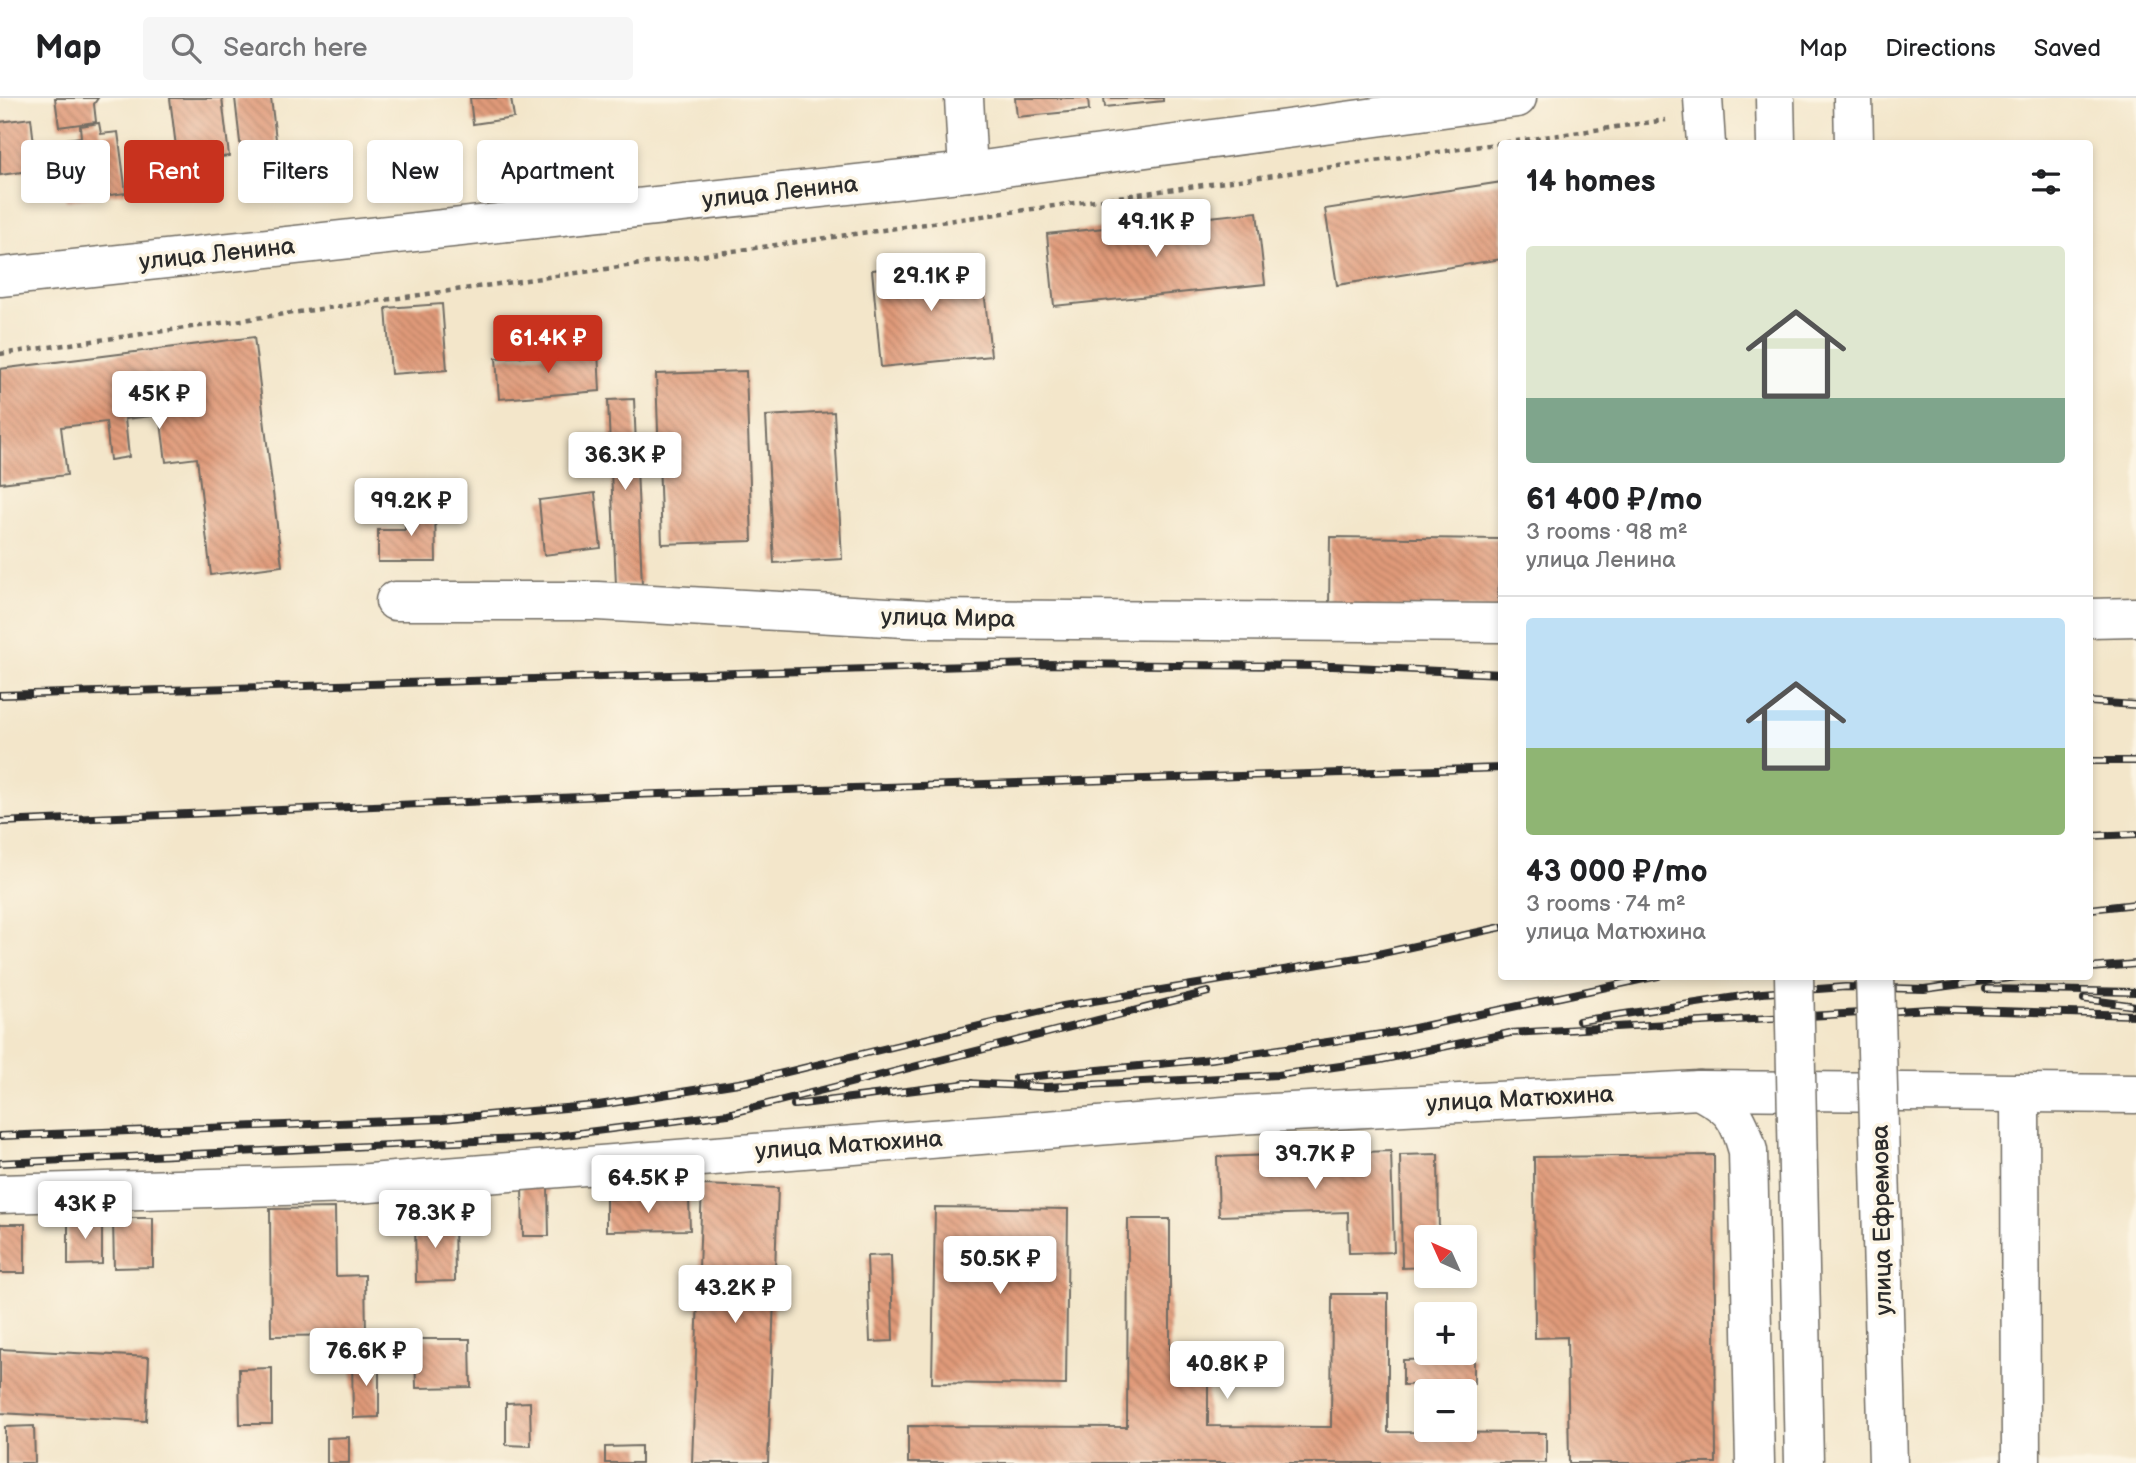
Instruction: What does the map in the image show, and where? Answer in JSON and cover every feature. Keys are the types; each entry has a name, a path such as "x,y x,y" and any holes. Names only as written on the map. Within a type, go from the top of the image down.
{"street":[{"path":"964,98 968,172"},
{"name":"улица Ленина","path":"0,277 968,172 1517,98"},
{"path":"1775,98 1776,140"},
{"path":"1853,98 1854,140"},
{"name":"улица Мира","path":"395,601 597,601 923,620 1498,623"},
{"path":"2093,618 2136,617"},
{"path":"1794,980 1804,1463"},
{"name":"улица Ефремова","path":"1875,980 1888,1463"},
{"path":"1699,1090 1728,1105 1742,1130 1748,1151 1755,1463"},
{"name":"улица Матюхина","path":"0,1194 357,1184 1237,1115 1699,1090 2020,1093"},
{"path":"2021,1463 2020,1093 2136,1094"}],"path":[{"path":"1552,140 1704,119"},
{"path":"0,354 1498,147"}],"building":[{"path":"55,98 98,98 94,104 96,122 59,127"},
{"path":"170,98 222,98 229,156 224,157 224,140 175,140"},
{"path":"235,98 271,98 276,140 240,140"},
{"path":"470,98 511,98 514,118 473,124"},
{"path":"1015,98 1088,98 1089,110 1017,117"},
{"path":"1104,98 1163,98 1163,101 1105,107"},
{"path":"31,118 34,140 21,140 21,172 0,175 0,122"},
{"path":"99,123 101,134 118,132 124,193 110,195 110,140 58,140 81,137 80,126"},
{"path":"1498,183 1498,260 1337,285 1325,209"},
{"path":"1257,212 1265,284 1054,306 1047,234"},
{"path":"981,260 991,356 881,367 872,270"},
{"path":"442,304 447,370 391,374 386,308"},
{"path":"254,337 282,566 211,575 197,458 166,462 160,415 125,419 129,457 110,460 106,422 61,427 67,475 0,483 0,369"},
{"path":"598,351 600,391 499,399 496,358"},
{"path":"746,371 752,541 662,544 656,374"},
{"path":"634,399 642,584 616,585 608,400"},
{"path":"834,412 842,559 774,563 766,416"},
{"path":"595,493 601,548 544,555 539,500"},
{"path":"435,506 436,562 378,562 378,530 405,530 405,507"},
{"path":"1330,537 1498,539 1498,609 1329,607"},
{"path":"1391,1151 1394,1252 1349,1253 1348,1212 1219,1216 1217,1157"},
{"path":"1438,1154 1439,1225 1414,1225 1414,1268 1402,1268 1400,1155"},
{"path":"1714,1155 1716,1463 1569,1463 1567,1337 1535,1338 1534,1157"},
{"path":"702,1185 778,1188 768,1463 692,1463"},
{"path":"522,1186 548,1186 549,1236 523,1236"},
{"path":"689,1198 690,1230 606,1231 606,1199"},
{"path":"935,1207 1068,1209 1066,1385 932,1383"},
{"path":"335,1208 336,1276 365,1275 366,1335 271,1336 270,1209"},
{"path":"68,1218 102,1218 102,1264 68,1265"},
{"path":"113,1218 153,1218 153,1267 114,1268"},
{"path":"415,1218 454,1218 455,1281 416,1282"},
{"path":"1128,1219 1170,1219 1170,1379 1208,1379 1208,1426 1331,1427 1332,1294 1388,1294 1388,1432 1414,1432 1414,1442 1477,1442 1477,1433 1546,1433 1546,1463 908,1463 908,1426 1127,1427"},
{"path":"0,1224 25,1224 25,1273 0,1273"},
{"path":"891,1255 893,1341 870,1342 867,1256"},
{"path":"415,1339 470,1339 471,1387 416,1388"},
{"path":"0,1349 149,1357 146,1421 0,1413"},
{"path":"352,1359 379,1359 379,1417 353,1418"},
{"path":"1403,1360 1414,1360 1414,1365 1474,1365 1474,1379 1414,1379 1414,1385 1403,1385"},
{"path":"272,1368 272,1424 240,1424 239,1369"},
{"path":"530,1402 531,1446 506,1445 506,1403"},
{"path":"34,1426 35,1463 5,1463 5,1427"},
{"path":"349,1437 349,1463 327,1463 327,1438"},
{"path":"641,1446 641,1463 605,1463 605,1447"}],"railway":[{"path":"0,695 1035,664 1333,666 1498,674"},
{"path":"2093,702 2136,705"},
{"path":"2093,761 2136,761"},
{"path":"0,822 627,795 1498,768"},
{"path":"2093,836 2136,834"},
{"path":"2093,909 2136,904"},
{"path":"0,1136 442,1119 599,1105 745,1082 1063,1006 1369,956 1498,928"},
{"path":"2093,968 2136,964"},
{"path":"1016,1078 1211,1059 1396,1032 1639,980"},
{"path":"1579,1021 1762,993 1845,987 1924,989 1993,980"},
{"path":"1986,989 2136,992"},
{"path":"0,1163 541,1138 728,1114 1208,992"},
{"path":"2084,999 2136,1006"},
{"path":"963,1083 1046,1087 1278,1075 1375,1061 1510,1033 1930,1009 2136,1015"},
{"path":"794,1105 971,1083"}]}
